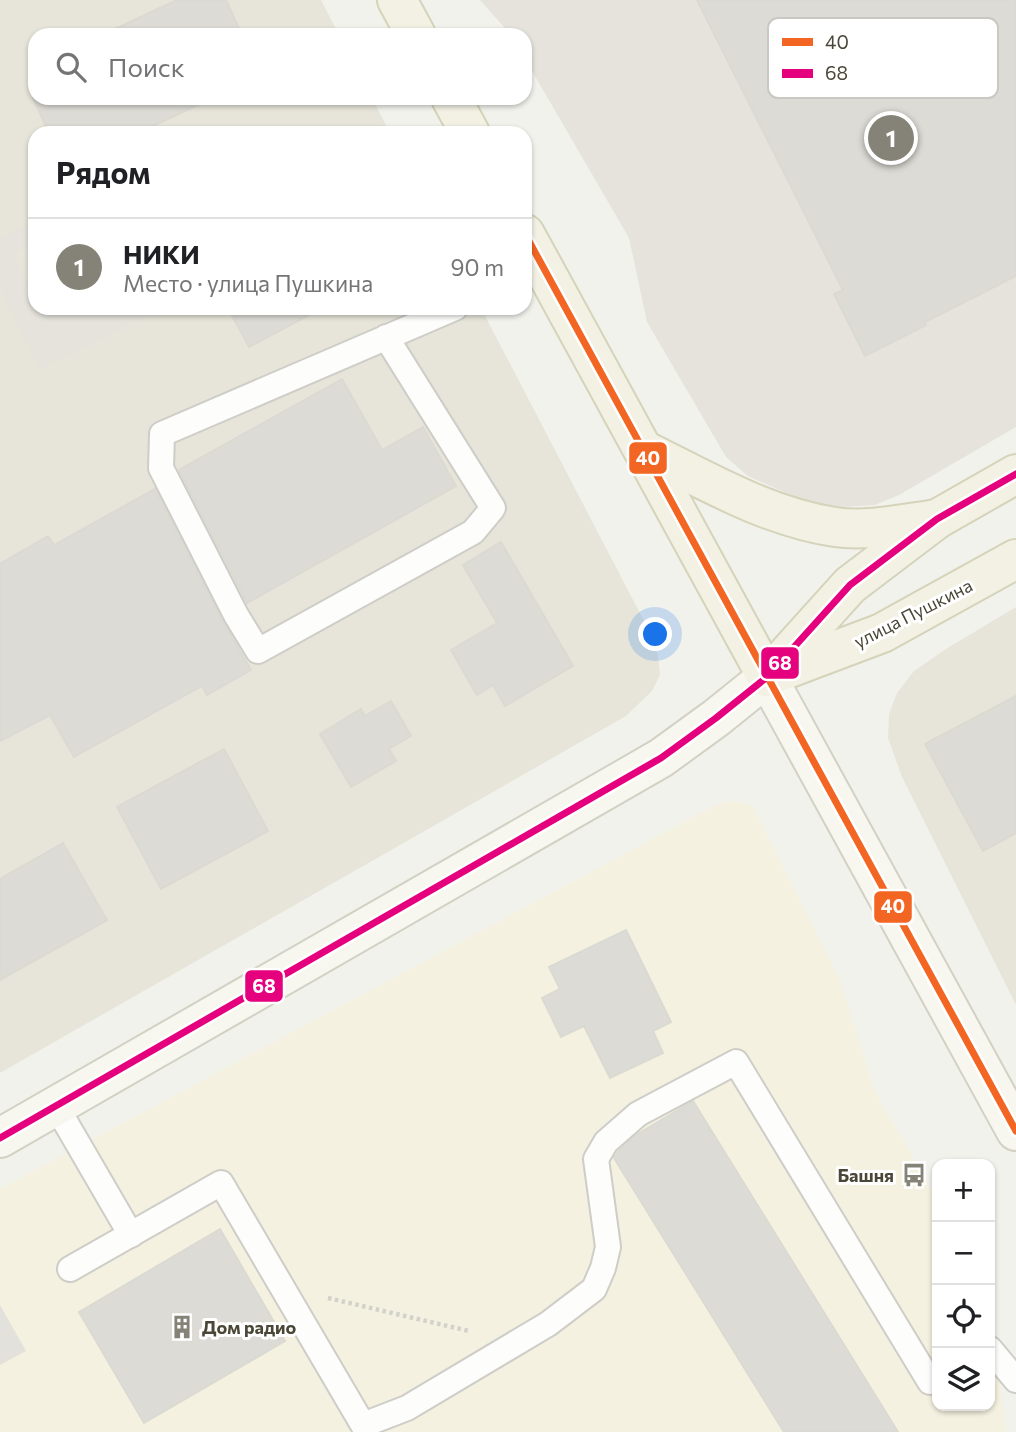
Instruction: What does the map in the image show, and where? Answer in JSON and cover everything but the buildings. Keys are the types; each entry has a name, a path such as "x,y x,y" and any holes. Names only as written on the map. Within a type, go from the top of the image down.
{"main road":[{"path":"397,0 412,28"},
{"path":"455,105 466,126"},
{"path":"535,273 644,450 1016,1131"},
{"path":"644,450 766,509 836,528 937,519"},
{"name":"улица Пушкина","path":"0,1138 661,758 767,677 850,585 937,519 1016,474"},
{"name":"улица Пушкина","path":"767,677 882,633 1016,559"}],"lane":[{"path":"386,337 494,508 473,532 258,651 236,615 161,468 162,434 386,337 438,315"},
{"path":"70,1269 222,1183 363,1425 407,1408 548,1324 594,1289 608,1247 596,1159 606,1142 638,1114 736,1062 930,1382 932,1381"},
{"path":"56,1105 131,1235"},
{"path":"995,1355 1016,1380"}],"path":[{"path":"283,1288 516,1342"}],"shaded area":[{"path":"0,0 321,0 335,28 28,28 28,105 376,105 386,126 28,126 28,315 485,315 644,621 658,655 660,675 652,691 626,716 0,1073"},
{"path":"480,0 1016,0 1016,427 899,495 875,505 843,507 806,502 748,476 726,457 647,322 629,238 532,71 532,28 505,28"},
{"path":"28,224 28,246 13,254 28,284 28,315 149,315 40,369 0,288 0,238"},
{"path":"1016,607 1016,1005 902,777 888,738 889,714 897,693 914,671"},
{"path":"727,802 752,806 839,977 875,1091 932,1190 932,1411 995,1411 995,1339 1006,1432 0,1432 0,1189 712,807"},
{"path":"0,1305 26,1351 0,1365"}],"transit line":[{"name":"40","path":"532,247 1016,1131"},
{"name":"68","path":"0,1138 661,758 767,677 850,585 937,519 1016,474"}],"place":[{"name":"НИКИ","path":"891,138"},
{"name":"Башня","path":"914,1175"},
{"name":"Дом радио","path":"182,1327"}]}
